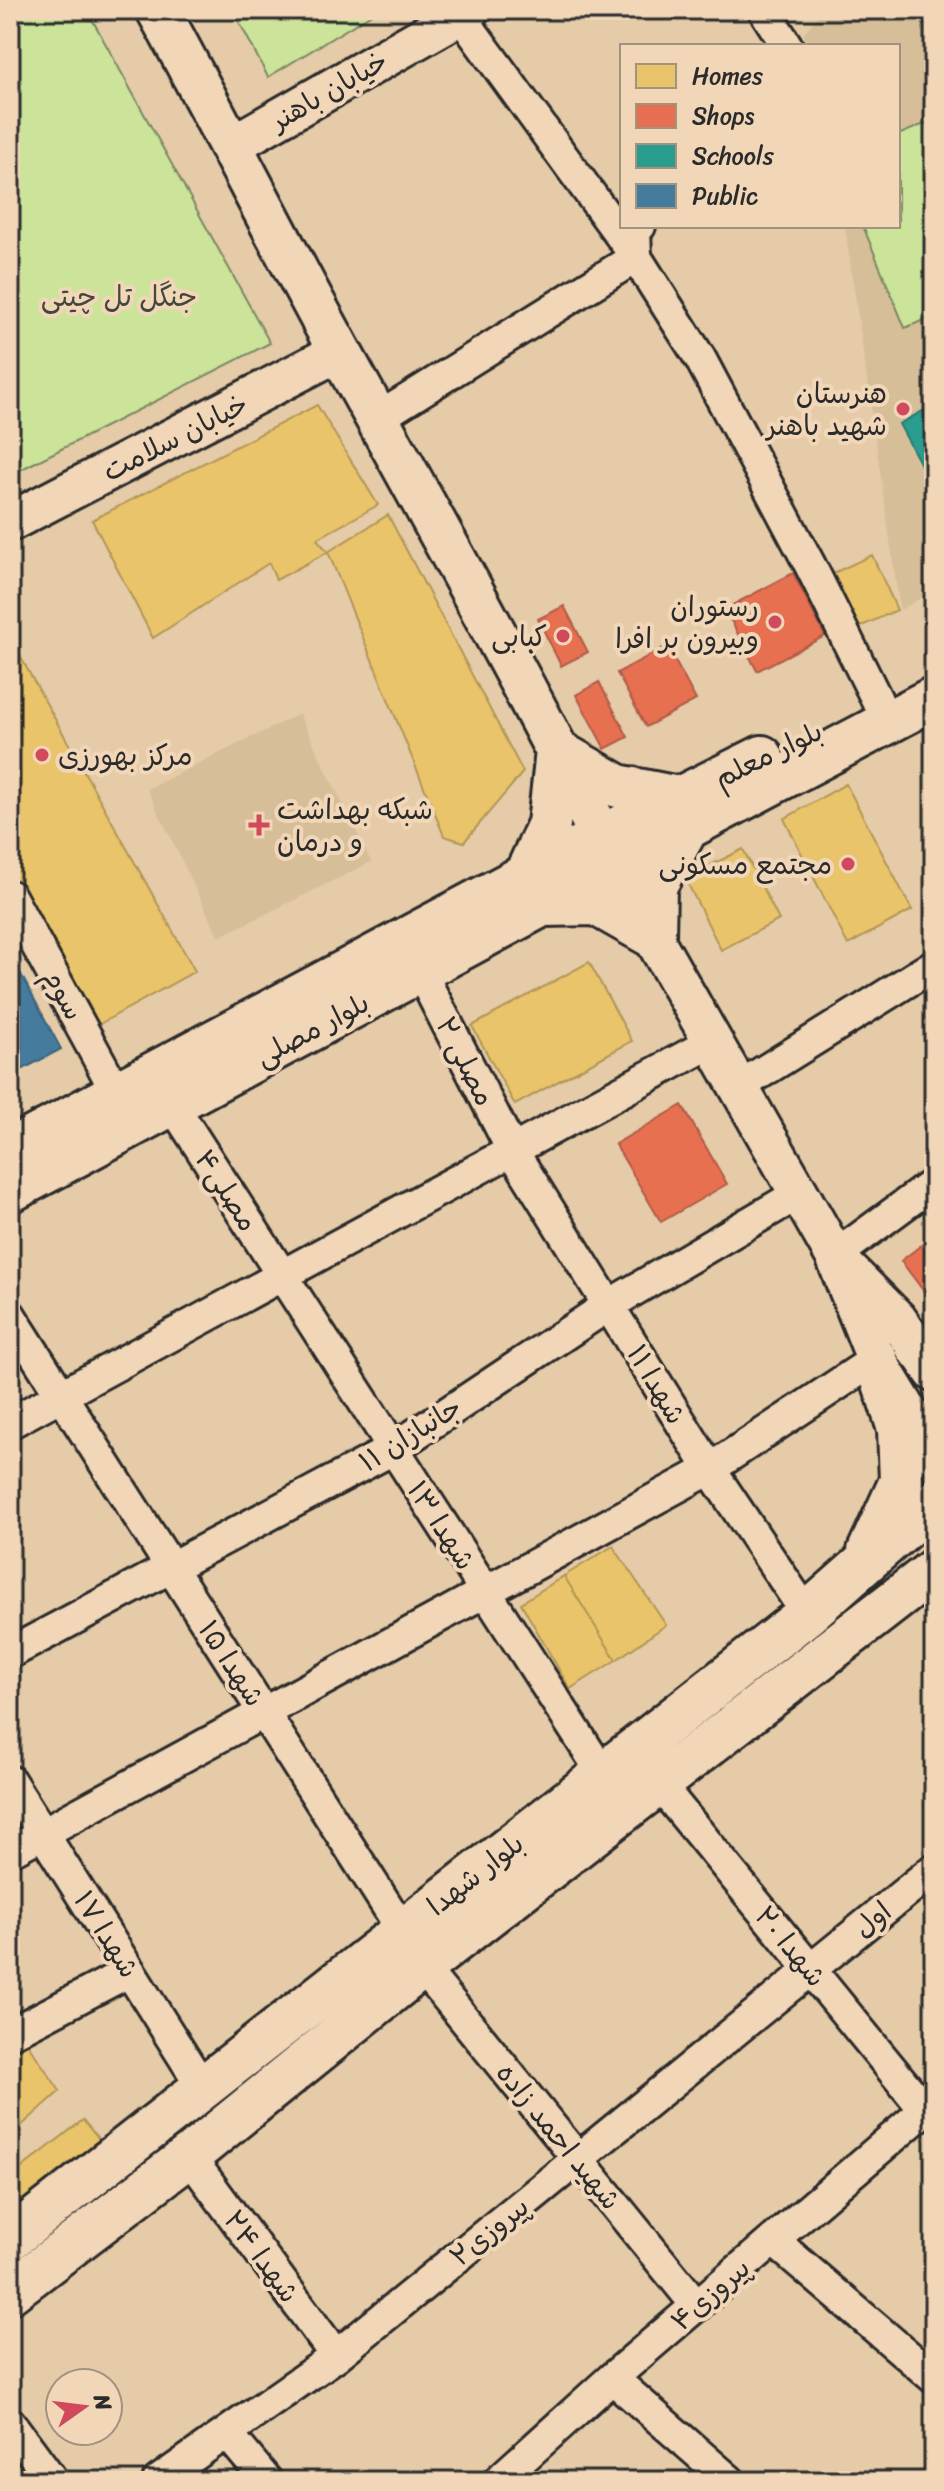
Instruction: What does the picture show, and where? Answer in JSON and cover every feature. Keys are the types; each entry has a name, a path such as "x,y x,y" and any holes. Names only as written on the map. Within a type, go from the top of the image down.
{"main road":[{"path":"158,10 557,751 607,852"},
{"name":"بلوار معلم","path":"683,813 934,669"},
{"name":"بلوار معلم","path":"607,852 683,813 934,698"},
{"path":"557,751 618,786 683,813 655,886 654,937 596,904 535,890 549,824 557,751"},
{"name":"بلوار مصلی","path":"10,1150 117,1093 607,852"},
{"name":"بلوار مصلی","path":"10,1191 420,971 535,890"},
{"path":"861,1567 901,1481 899,1429 876,1359"},
{"name":"بلوار شهدا","path":"10,2292 189,2156 603,1774 807,1614 934,1502"},
{"name":"بلوار شهدا","path":"10,2239 203,2088 658,1783 934,1570"},
{"path":"883,1608 934,1609"}],"street":[{"path":"764,10 786,44"},
{"name":"خیابان باهنر","path":"232,145 465,12"},
{"path":"465,12 636,257 700,358 811,567 877,700"},
{"path":"636,257 637,228"},
{"path":"378,418 636,257"},
{"name":"خیابان سلامت","path":"10,522 340,351"},
{"path":"607,852 835,1256 876,1359 934,1454"},
{"name":"سوم","path":"10,896 117,1093"},
{"path":"740,1086 934,965"},
{"name":"مصلی ۲","path":"420,971 512,1150"},
{"path":"10,1423 714,1041"},
{"name":"مصلی۴","path":"172,1104 283,1275"},
{"name":"شهدا ۱۱","path":"512,1150 710,1469 807,1614"},
{"path":"835,1256 934,1183"},
{"name":"جانبازان ۱۱","path":"10,1653 393,1449 609,1305 798,1194"},
{"path":"835,1256 897,1319 928,1359"},
{"name":"شهدا ۱۳","path":"283,1275 603,1774"},
{"name":"شهدا ۱۵","path":"10,1315 412,1949"},
{"path":"10,1851 710,1469 876,1359"},
{"name":"شهدا ۱۷","path":"10,1781 203,2088"},
{"name":"شهدا ۲۰","path":"658,1783 929,2110"},
{"name":"اول","path":"810,1969 934,1869"},
{"name":"شهید احمد زاده","path":"412,1949 697,2306"},
{"name":"پیروزی۲","path":"158,2481 336,2356 810,1969"},
{"path":"10,2034 130,1971"},
{"name":"پیروزی۴","path":"498,2481 612,2378 929,2110"},
{"name":"شهدا ۲۴","path":"189,2156 336,2356"},
{"path":"773,2240 934,2378"},
{"path":"612,2378 730,2481"},
{"path":"10,2423 53,2481"},
{"path":"227,2433 267,2481"}],"shaded area":[{"name":"هنرستان شهید باهنر","path":"822,10 934,10 934,591 900,610 845,228 900,228 900,44 807,44 804,33"},
{"name":"شبکه بهداشت و درمان","path":"299,714 371,862 219,937 147,789"}],"green space":[{"name":"جنگل تل چیتی","path":"10,10 87,10 270,343 10,475"},
{"path":"233,10 378,10 268,77"},
{"path":"929,122 934,133 934,316 905,328 864,228 900,228 900,134"}],"building: Homes":[{"path":"317,405 378,505 317,539 328,552 276,580 269,563 153,638 92,520"},
{"path":"388,515 523,772 464,842 444,836 328,552"},
{"path":"872,555 897,610 851,631 825,577"},
{"name":"مرکز بهورزی","path":"10,638 195,971 96,1026 10,872"},
{"name":"مجتمع مسکونی","path":"846,784 912,910 848,945 784,819"},
{"path":"743,849 779,920 721,950 685,878"},
{"path":"589,962 632,1041 515,1105 472,1026"},
{"path":"613,1546 666,1625 616,1660 564,1576"},
{"path":"564,1576 616,1660 570,1689 521,1603"},
{"path":"21,2034 60,2091 10,2136 10,2041"},
{"path":"83,2120 105,2147 10,2214 10,2177"}],"building: Shops":[{"name":"رستوران وبیرون بر افرا","path":"793,573 825,636 757,671 725,609"},
{"name":"کبابی","path":"564,606 588,652 561,666 538,619"},
{"path":"667,646 696,700 646,727 617,673"},
{"path":"599,682 628,737 605,749 576,695"},
{"path":"682,1105 727,1184 661,1222 615,1144"},
{"path":"934,1235 934,1305 901,1261"}],"building: Schools":[{"path":"934,405 934,489 899,424"}],"building: Public":[{"path":"10,954 61,1049 10,1076"}],"place":[{"name":"هنرستان شهید باهنر","path":"903,409"},
{"name":"رستوران وبیرون بر افرا","path":"775,622"},
{"name":"کبابی","path":"563,636"},
{"name":"مرکز بهورزی","path":"42,755"},
{"name":"شبکه بهداشت و درمان","path":"259,825"},
{"name":"مجتمع مسکونی","path":"848,864"}]}
